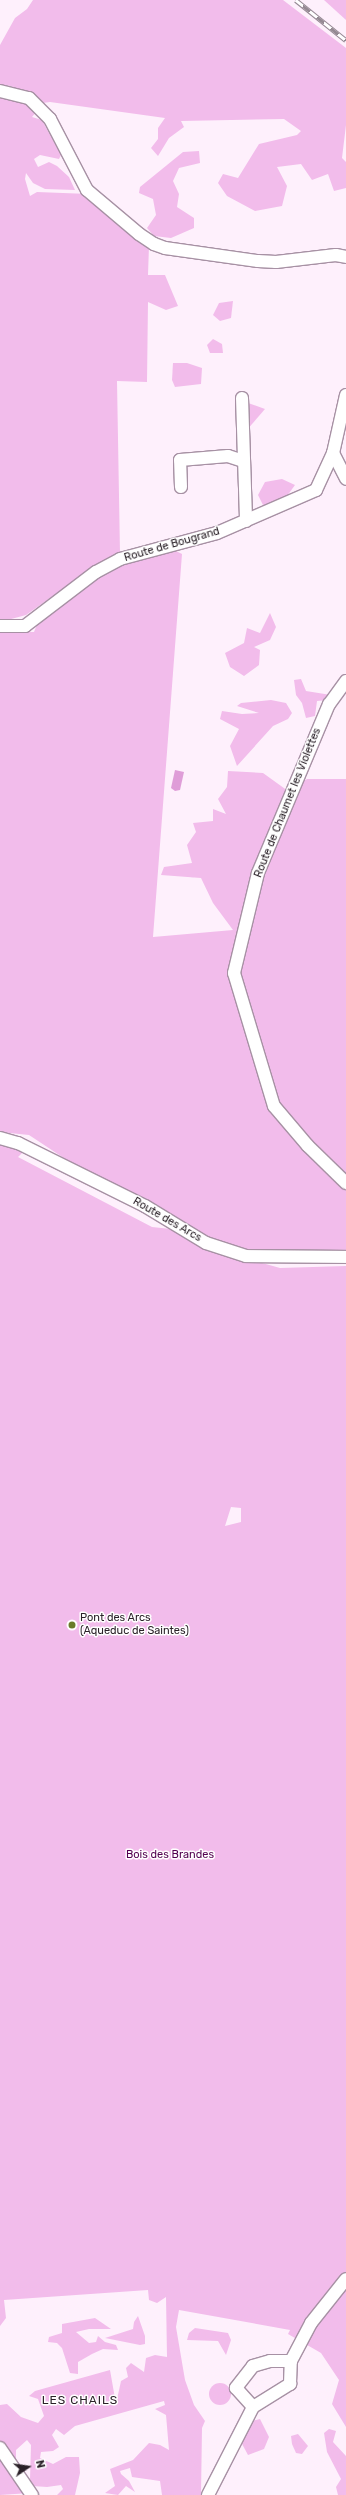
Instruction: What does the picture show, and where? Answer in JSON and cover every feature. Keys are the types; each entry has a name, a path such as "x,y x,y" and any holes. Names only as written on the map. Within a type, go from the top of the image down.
{"street":[{"path":"0,91 29,98 40,108 50,119 87,190 139,234 154,244 165,248 258,261 276,262 336,255 346,257"},
{"path":"346,395 334,453 346,479"},
{"path":"242,398 246,521"},
{"name":"Route de Bougrand","path":"0,626 25,626 96,572 120,559 217,533 316,490 334,453"},
{"path":"181,487 180,460 228,456 243,461"},
{"name":"Route de Chaumet les Violettes","path":"346,681 329,704 258,873 234,973 274,1106 308,1146 346,1183"},
{"name":"Route des Arcs","path":"0,1138 18,1143 145,1206 206,1243 246,1256 346,1257"},
{"path":"208,2495 253,2407 290,2384 291,2361 311,2322 346,2279"},
{"path":"253,2407 236,2388 253,2366 270,2361 291,2361"},
{"path":"0,2448 32,2495"}],"green space":[{"path":"33,0 283,0 346,48 346,125 342,158 346,162 346,188 334,191 328,174 312,180 301,164 277,167 287,186 282,206 255,211 227,196 218,183 223,174 238,178 259,144 297,135 301,131 284,119 181,121 184,127 169,138 158,156 151,148 158,139 158,128 165,118 50,102 43,103 11,86 0,85 0,45 15,18 27,9"},
{"path":"324,0 346,0 346,20"},
{"path":"0,94 19,99 37,111 32,117 42,120 61,155 59,159 40,155 34,159 38,167 49,162 57,166 69,177 75,190 45,189 33,183 26,173 25,179 30,196 37,192 89,194 149,246 148,275 165,275 178,306 166,310 148,302 147,382 117,381 120,553 95,566 26,615 0,622"},
{"path":"199,151 200,163 179,168 173,181 179,194 177,207 194,218 194,228 171,238 154,236 147,228 156,215 153,199 139,193 140,187 183,152"},
{"path":"233,301 231,318 220,321 213,315 219,303"},
{"path":"213,339 222,344 223,353 210,353 207,345"},
{"path":"173,363 187,363 202,368 201,384 175,387 172,380"},
{"path":"248,403 265,409 246,431"},
{"path":"282,479 295,485 287,496 274,503 263,505 258,495 265,482"},
{"name":"Bois des Brandes","path":"174,550 182,554 153,937 233,930 213,903 201,878 161,875 164,867 192,863 187,845 196,832 193,823 213,821 213,809 226,814 218,799 227,787 228,771 263,773 288,791 307,779 346,779 346,1253 226,1253 280,1268 346,1266 346,2427 332,2404 339,2380 321,2353 288,2334 290,2330 179,2310 176,2327 185,2380 194,2405 205,2421 202,2428 201,2495 162,2495 160,2481 132,2477 130,2468 120,2471 121,2474 129,2481 135,2492 126,2486 118,2495 105,2493 115,2486 110,2469 133,2460 149,2443 160,2445 169,2450 166,2415 155,2409 165,2405 164,2401 75,2426 64,2435 56,2429 52,2435 59,2447 53,2451 41,2452 40,2458 53,2464 66,2457 79,2457 80,2473 75,2495 57,2495 63,2489 61,2485 47,2487 32,2486 30,2479 31,2445 27,2440 16,2450 16,2472 30,2493 0,2495 0,2405 7,2404 21,2417 38,2423 44,2416 38,2399 29,2396 35,2391 110,2370 116,2404 121,2381 128,2377 126,2368 131,2363 144,2372 146,2358 155,2355 167,2357 166,2297 157,2303 149,2300 148,2290 4,2300 6,2318 0,2326 0,1135 24,1151 18,1157 152,1227 190,1231 76,1166 29,1135 0,1132 0,632 34,632 40,617 100,573 122,563","holes":["231,1507 241,1508 241,1522 225,1526"]},
{"path":"270,613 276,627 270,640 254,647 260,650 259,665 244,676 230,667 225,653 244,643 247,628 260,633"},
{"path":"301,679 306,691 331,695 328,700 317,701 315,716 306,718 302,703 296,695 294,680"},
{"path":"271,700 286,703 292,713 288,719 273,726 237,766 230,746 239,729 220,719 222,711 242,714 259,713 237,706 241,703"},
{"path":"138,2316 145,2336 145,2344 140,2345 105,2338 133,2329 134,2322"},
{"path":"95,2318 111,2329 89,2329 76,2332 89,2343 96,2342 98,2336 105,2342 116,2345 118,2350 103,2349 92,2354 78,2362 78,2374 70,2373 62,2348 57,2343 48,2342 49,2337 62,2333 62,2324"},
{"path":"195,2328 228,2333 231,2340 226,2355 218,2341 187,2340 189,2333"},
{"path":"216,2383 224,2383 231,2390 231,2398 224,2405 216,2405 209,2398 209,2390"},
{"path":"260,2419 269,2437 264,2449 248,2455 241,2442 252,2421"},
{"path":"329,2429 336,2431 333,2442 346,2456 346,2495 338,2495 336,2487 341,2479 327,2452 324,2433"},
{"path":"298,2434 308,2446 302,2454 296,2453 292,2444 291,2436"}],"shaded area":[{"path":"175,770 184,772 180,790 175,791 171,788"}],"railway":[{"path":"296,0 346,40"}],"place":[{"name":"Pont des Arcs (Aqueduc de Saintes)","path":"72,1625"}],"district":[{"name":"LES CHAILS","path":"80,2401"}]}
